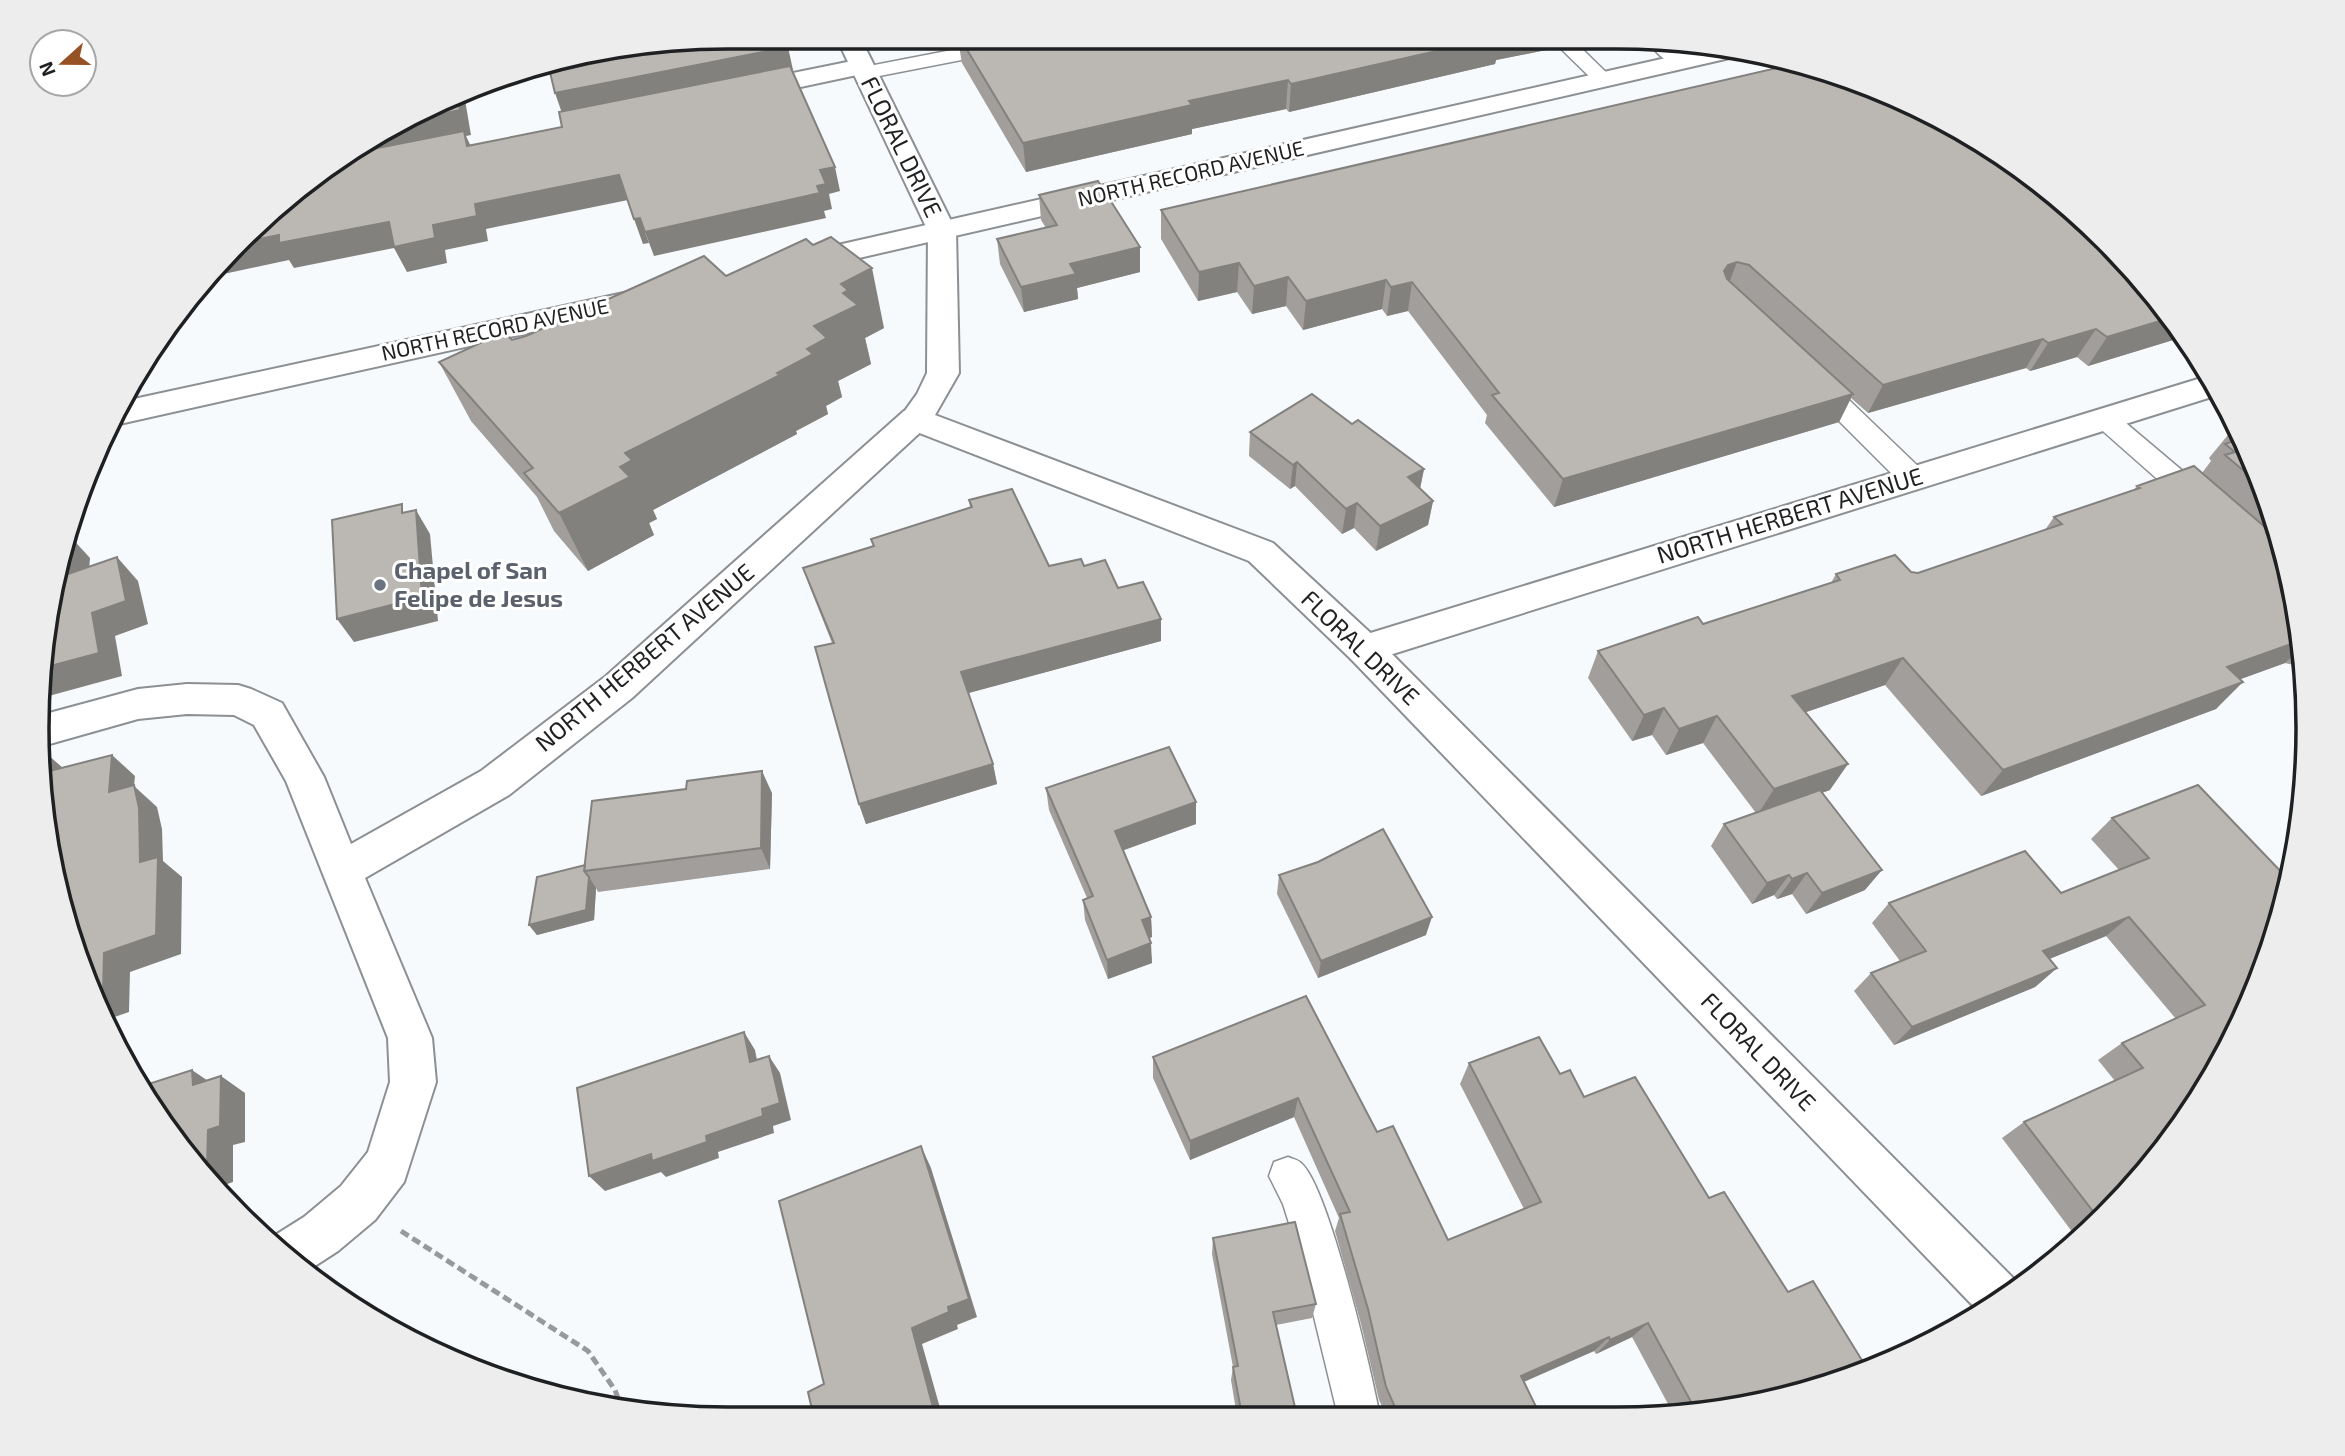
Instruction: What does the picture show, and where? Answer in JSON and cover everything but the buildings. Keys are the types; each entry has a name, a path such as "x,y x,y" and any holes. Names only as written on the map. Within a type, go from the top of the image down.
{"street":[{"name":"NORTH RECORD AVENUE","path":"765,270 1709,56"},
{"path":"725,95 859,61"},
{"name":"FLORAL DRIVE","path":"859,61 942,231 943,373 931,398 915,419 1261,552 1364,649 1995,1293"},
{"name":"NORTH RECORD AVENUE","path":"128,411 657,294"},
{"name":"NORTH HERBERT AVENUE","path":"1364,649 2204,388"},
{"name":"NORTH HERBERT AVENUE","path":"341,871 495,783 619,687 915,419"},
{"path":"49,729 138,705 187,699 238,700 268,714 304,777 410,1038 413,1082 387,1165 358,1203 321,1234 295,1250"}],"lane":[{"path":"859,61 965,49"},
{"path":"1571,49 1604,80"},
{"path":"1668,51 1681,62"},
{"path":"1796,363 1913,478"},
{"path":"2105,419 2217,516"},
{"path":"1288,1176 1300,1195 1319,1255 1357,1407"}],"path":[{"path":"358,1203 588,1351 617,1397"}],"place":[{"name":"Chapel of San Felipe de Jesus","path":"380,585"}]}
